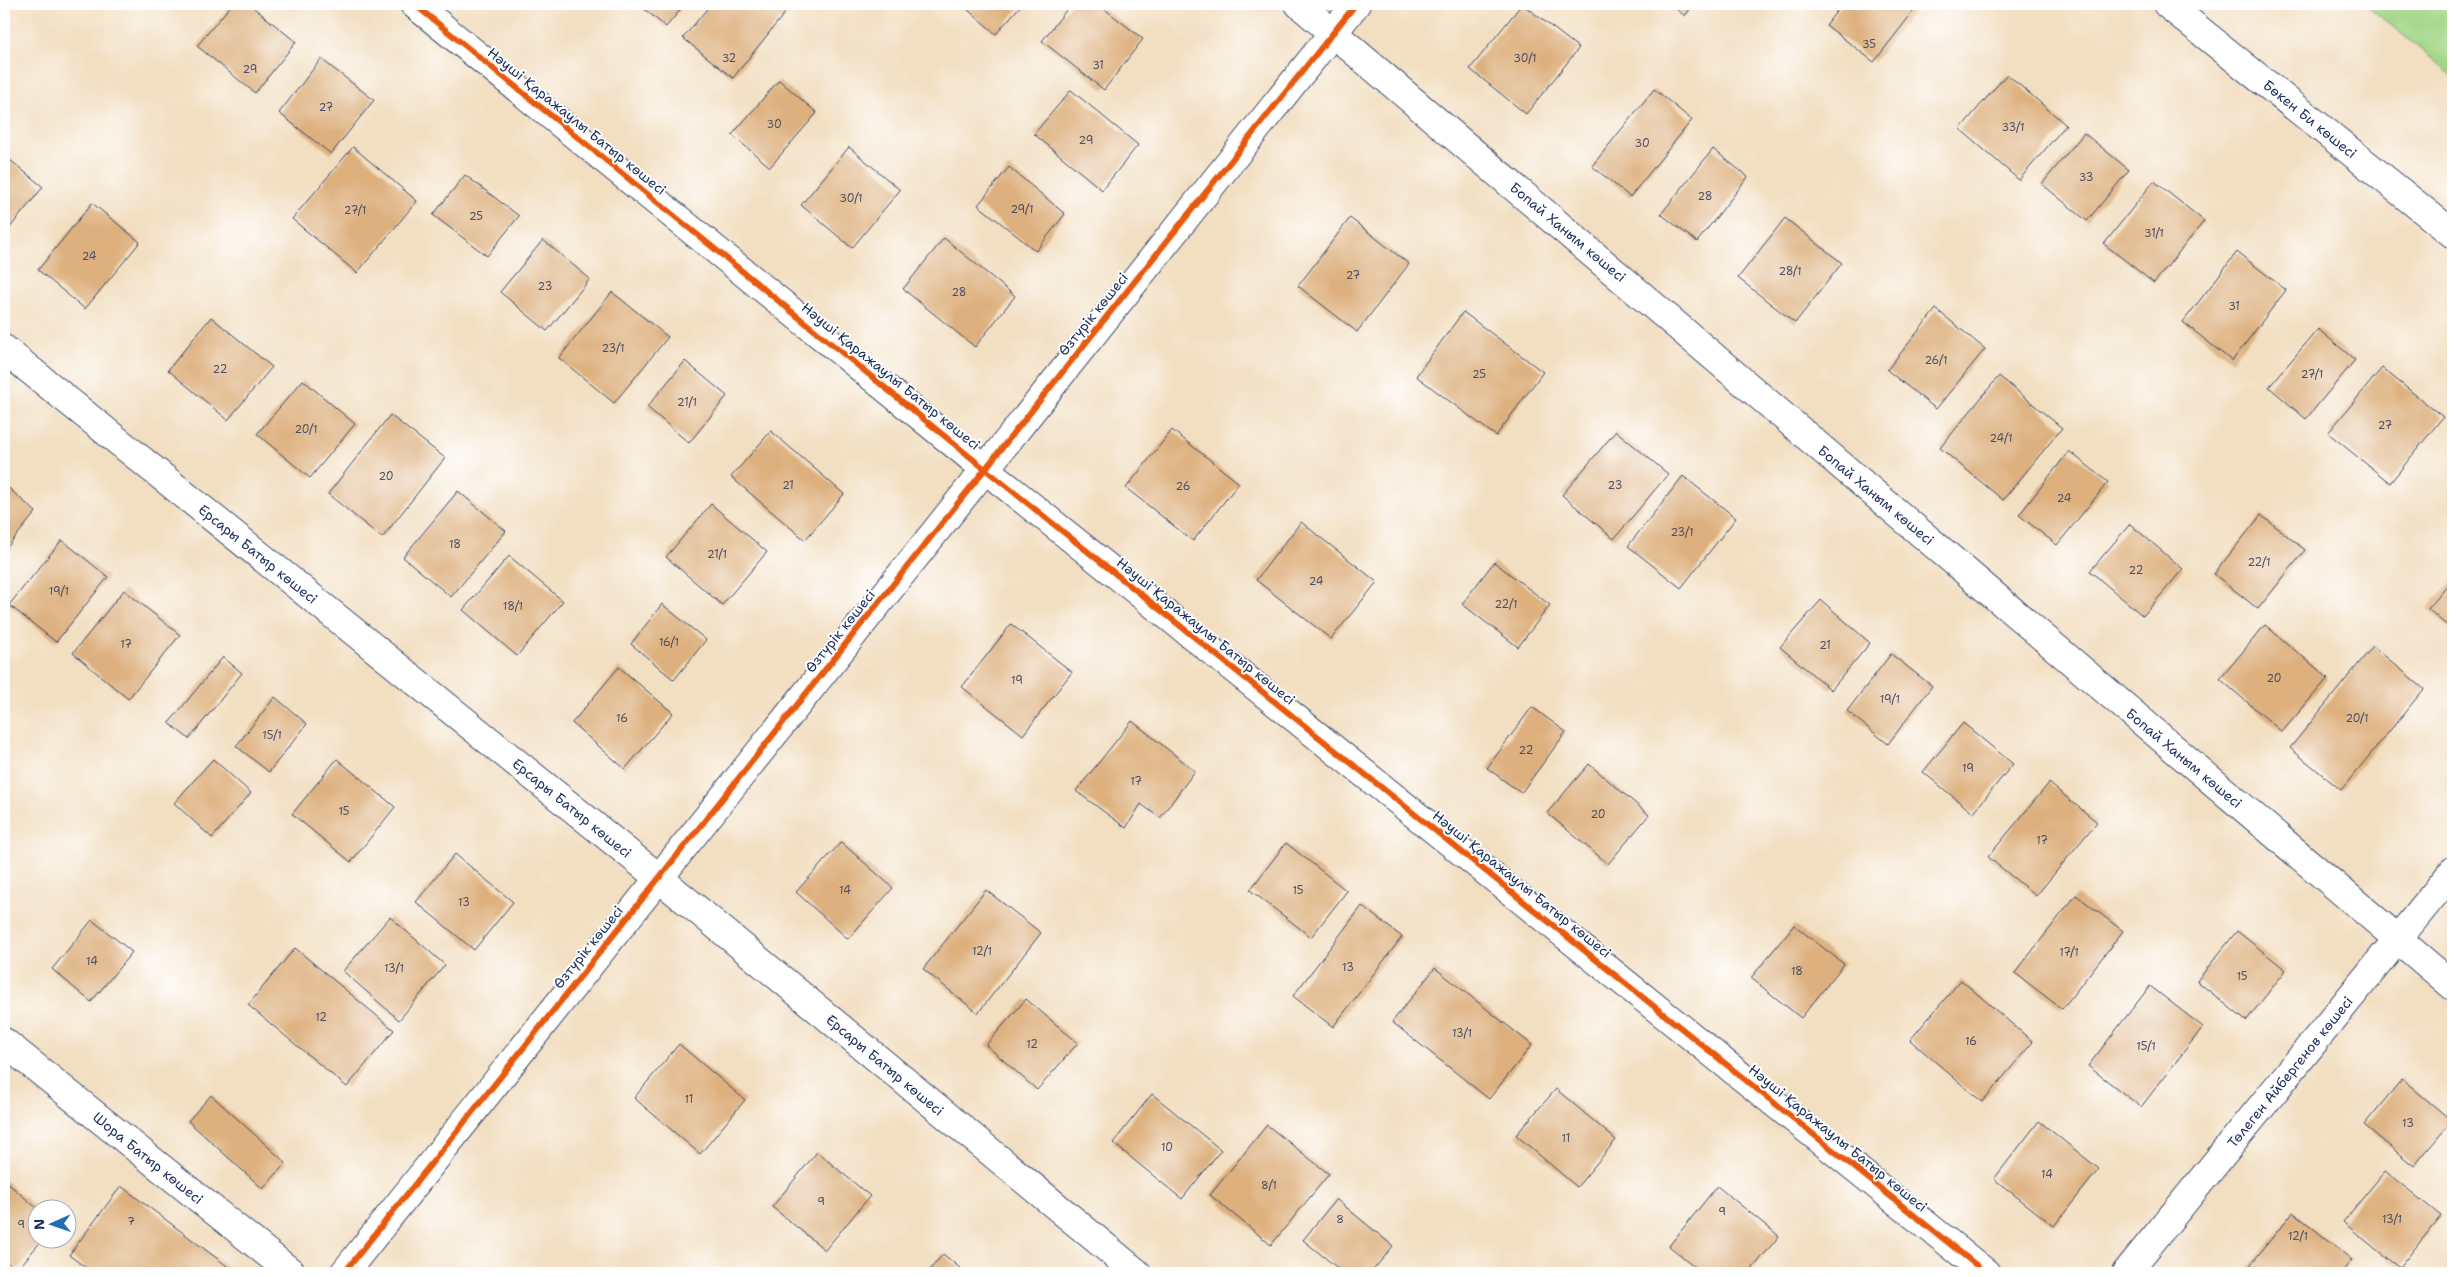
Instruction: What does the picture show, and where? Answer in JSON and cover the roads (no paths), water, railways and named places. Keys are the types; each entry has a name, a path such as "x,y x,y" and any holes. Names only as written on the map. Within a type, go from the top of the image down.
{"street":[{"name":"Нәуші Қаражаулы Батыр көшесі","path":"414,4 985,469 1986,1273"},
{"name":"Бопай Ханым көшесі","path":"1299,4 1334,31 2453,986"},
{"name":"Өзтүрік көшесі","path":"344,1273 1356,4"},
{"name":"Бөкен Би көшесі","path":"2167,4 2453,234"},
{"name":"Ерсары Батыр көшесі","path":"4,348 659,878 1137,1273"},
{"name":"Төлеген Айбергенов көшесі","path":"2126,1273 2453,871"},
{"name":"Шора Батыр көшесі","path":"4,1042 292,1273"}]}
